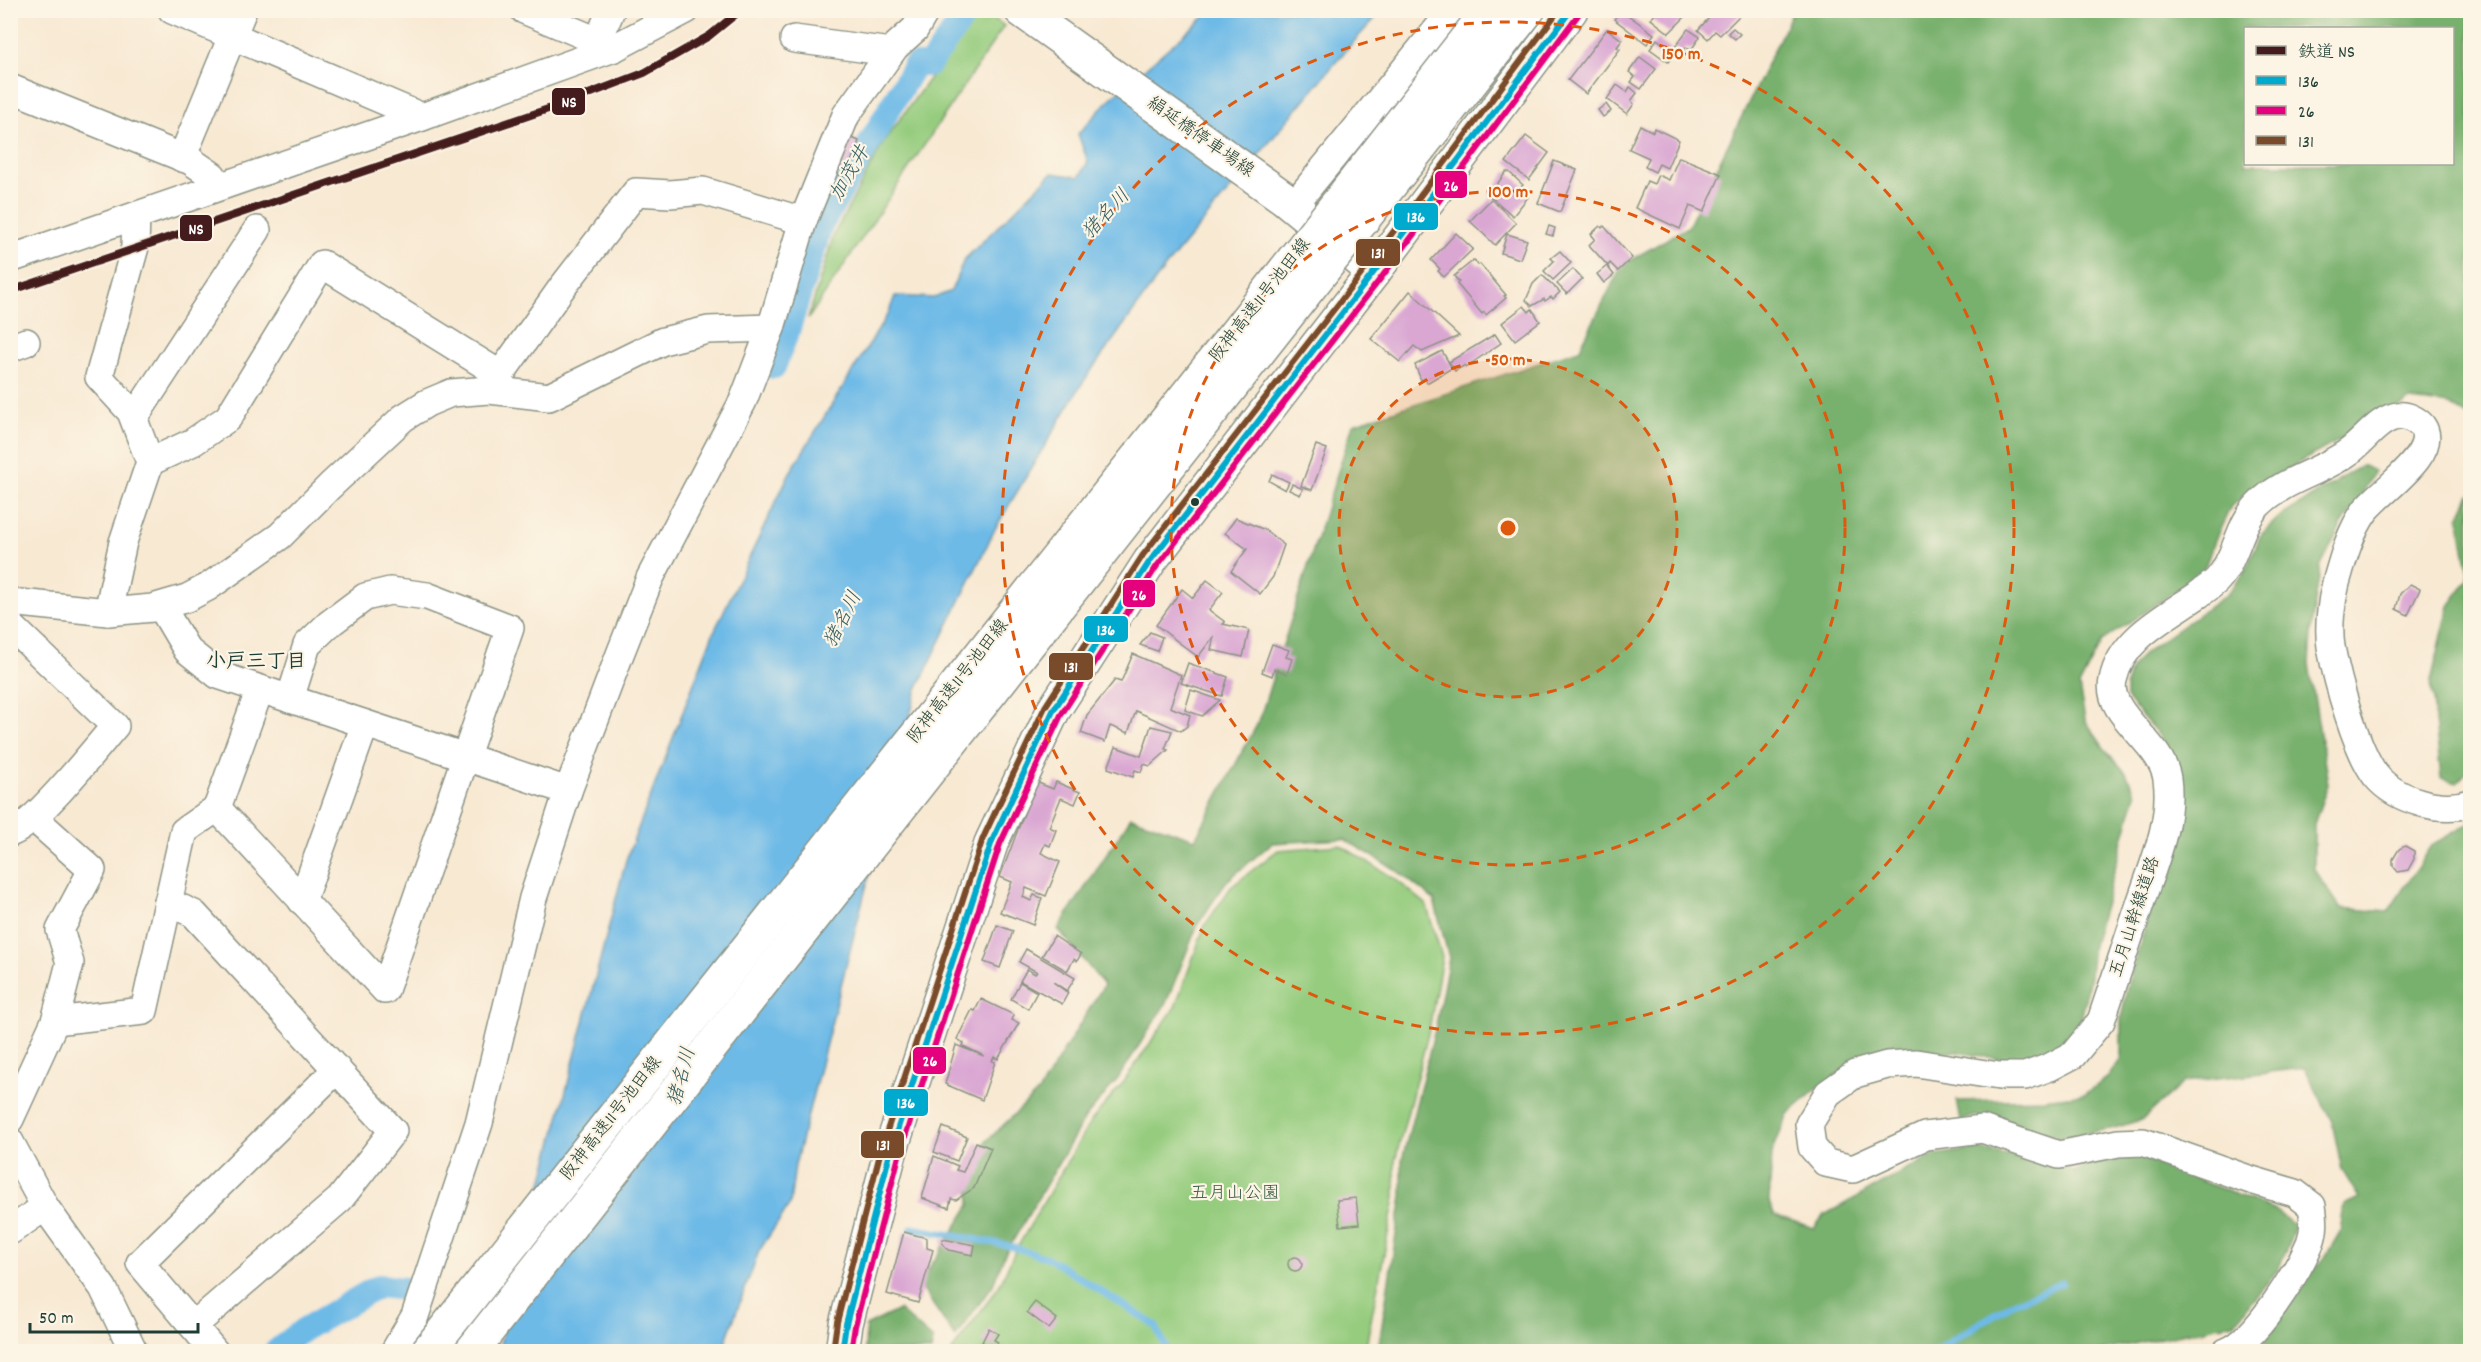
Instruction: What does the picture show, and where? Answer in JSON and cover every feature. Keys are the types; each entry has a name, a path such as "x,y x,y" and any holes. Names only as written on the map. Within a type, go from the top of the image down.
{"main road":[{"name":"阪神高速11号池田線","path":"427,1352 1228,343 1489,10"},
{"name":"阪神高速11号池田線","path":"471,1352 1528,10"},
{"path":"842,1352 846,1324 891,1149 992,841 1053,711 1150,561 1374,272 1570,10"},
{"name":"絹延橋停車場線","path":"1031,17 1293,196 1374,272"}],"street":[{"path":"172,10 422,117"},
{"path":"182,158 243,10"},
{"path":"606,45 611,10"},
{"path":"14,252 136,216 217,186 422,117 606,45 686,10"},
{"path":"394,1352 415,1316 479,1123 533,898 568,791 650,578 743,400 771,328 803,221 846,115 891,52 915,29 926,10"},
{"path":"1293,196 1453,10"},
{"path":"528,11 606,45"},
{"path":"794,39 891,52"},
{"path":"10,88 182,158 213,176 217,186"},
{"path":"10,602 108,612 161,606 187,598 208,587 280,536 403,418 427,403 451,393 495,382 561,289 636,192 670,194 703,191 803,221"},
{"path":"108,612 123,542 150,462 131,412 99,378 135,247 136,216"},
{"path":"134,418 257,230"},
{"path":"150,462 193,442 228,418 322,264 495,382 549,397 663,341 708,330 771,328"},
{"name":"五月山幹線道路","path":"2226,1352 2237,1348 2261,1323 2287,1284 2310,1242 2315,1222 2312,1206 2295,1193 2143,1142 2118,1143 2059,1155 1982,1129 1925,1136 1853,1169 1826,1163 1812,1147 1809,1124 1828,1093 1855,1074 1887,1065 1916,1063 1999,1076 2025,1076 2073,1055 2089,1038 2101,1021 2158,852 2168,808 2167,773 2161,760 2145,737 2127,719 2114,699 2113,676 2121,659 2134,641 2217,580 2232,557 2246,521 2257,505 2272,492 2347,454 2387,420 2398,416 2419,422 2425,430 2426,442 2421,455 2365,511 2351,536 2335,586 2331,615 2331,645 2348,713 2375,775 2389,788 2403,796 2427,804 2459,807 2470,804"},
{"path":"217,808 385,990 510,628 427,596 390,591 365,597 329,624 307,645 290,699"},
{"path":"161,606 187,650 218,675 568,791"},
{"path":"10,625 115,726 34,818 18,831 10,833"},
{"path":"55,1021 144,1011 183,831 217,808 260,689"},
{"path":"302,901 365,724"},
{"path":"10,1119 55,1021 70,963 60,930 92,870 34,818"},
{"path":"168,902 194,914 393,1131 340,1199 193,1326"},
{"path":"215,1352 140,1263 337,1069"},
{"path":"10,1142 45,1206 104,1288 134,1352"},
{"path":"10,1231 45,1206"}],"green space":[{"path":"978,11 984,11 1004,26 808,319 834,234 885,140"},
{"path":"1793,11 2470,11 2470,417 2450,405 2411,400 2282,472 2231,506 2203,572 2102,641 2079,686 2085,720 2104,748 2126,773 2136,794 2093,945 2090,976 2081,1021 2062,1052 2028,1063 1956,1052 1909,1051 1819,1087 1788,1114 1772,1153 1769,1201 1774,1215 1814,1228 1824,1215 1934,1155 1976,1149 2047,1162 2074,1171 2098,1161 2129,1153 2273,1209 2295,1226 2279,1268 2234,1323 2095,1352 1378,1351 1402,1196 1402,1160 1435,1030 1449,958 1434,900 1396,870 1344,839 1272,843 1226,882 1198,924 1166,1003 1117,1080 1085,1118 1004,1256 993,1285 955,1337 919,1284 970,1205 969,1158 1039,1091 1104,985 1058,929 1131,817 1195,839 1259,721 1353,424 1579,350 1622,265 1688,227"},
{"path":"2362,465 2374,471 2321,565 2312,621 2309,664 2328,784 2314,824 2314,870 2341,908 2388,912 2433,844 2470,823 2470,1351 2257,1351 2273,1330 2298,1286 2324,1259 2340,1232 2344,1205 2359,1198 2342,1170 2332,1122 2305,1068 2184,1082 2143,1119 2115,1128 2060,1138 2014,1123 1975,1116 1961,1121 1957,1101 2043,1099 2085,1094 2108,1077 2121,1059 2121,1019 2127,987 2181,811 2171,756 2158,734 2126,698 2126,685 2131,669 2144,653 2226,595 2244,573 2261,535 2278,518"},
{"path":"2470,494 2470,768 2457,783 2441,778 2431,681 2449,606 2469,578 2459,517"},
{"name":"五月山公園","path":"1340,845 1394,878 1426,904 1442,957 1429,1030 1395,1161 1395,1198 1365,1351 951,1352 999,1286 1014,1253 1091,1121 1123,1083 1175,1007 1205,925 1231,887 1278,850"},
{"path":"899,1310 933,1340 931,1351 865,1351 866,1326"}],"water":[{"name":"猪名川","path":"1211,11 1382,11 1346,50 1163,270 1081,385 996,527 917,689 795,1165 790,1204 759,1251 722,1351 498,1352 626,860 712,636 789,474 888,314 895,296 934,298 951,291 964,260 1052,173 1079,177 1088,162 1078,134 1111,98"}],"building":[{"path":"1621,10 1654,34 1647,44 1614,19"},
{"path":"1658,10 1692,10 1669,33 1651,19"},
{"path":"1716,10 1745,10 1720,35 1715,31 1708,39 1698,30"},
{"path":"1733,28 1740,34 1735,39 1728,33"},
{"path":"1607,29 1622,40 1617,47 1620,49 1586,94 1568,80"},
{"path":"1688,29 1700,37 1691,50 1686,47 1682,53 1674,48"},
{"path":"1657,39 1675,53 1668,62 1650,49"},
{"path":"1640,57 1656,69 1641,89 1631,82 1635,77 1629,72"},
{"path":"1617,85 1627,92 1630,87 1637,93 1631,101 1634,104 1627,114 1607,99"},
{"path":"1606,104 1611,111 1603,117 1598,110"},
{"path":"1640,125 1653,132 1654,128 1679,140 1667,168 1659,164 1655,172 1645,167 1649,158 1629,149"},
{"path":"847,136 859,141 845,177 833,172"},
{"path":"1526,136 1549,153 1529,180 1506,162"},
{"path":"1679,157 1721,174 1704,212 1690,206 1680,229 1635,208 1647,181 1654,184 1658,175 1669,180"},
{"path":"1554,161 1577,170 1560,212 1538,203"},
{"path":"1506,172 1509,172 1523,185 1521,187 1526,190 1523,193 1528,197 1513,216 1489,195"},
{"path":"1491,199 1516,223 1495,245 1470,221"},
{"path":"1549,226 1555,228 1553,236 1546,234"},
{"path":"1600,226 1602,228 1604,226 1632,258 1618,271 1610,263 1608,266 1589,245 1595,239 1591,234"},
{"path":"1456,233 1473,249 1444,277 1431,260"},
{"path":"1507,234 1527,240 1520,259 1501,253"},
{"path":"1560,251 1571,263 1553,280 1544,271 1554,261 1551,258"},
{"path":"1474,260 1506,295 1504,296 1506,298 1486,315 1484,312 1482,314 1457,284 1459,282 1454,276"},
{"path":"1607,266 1614,275 1604,283 1597,274"},
{"path":"1573,269 1582,279 1567,294 1557,284"},
{"path":"1542,275 1560,292 1553,299 1551,297 1545,301 1544,299 1532,306 1526,300 1533,284"},
{"path":"1410,291 1459,336 1422,352 1414,346 1400,362 1371,339"},
{"path":"1524,306 1529,312 1532,309 1540,321 1515,340 1502,323"},
{"path":"1495,334 1501,343 1466,367 1465,365 1455,371 1449,362"},
{"path":"1442,351 1452,368 1427,383 1425,378 1421,380 1415,365"},
{"path":"1316,445 1327,449 1312,490 1301,486"},
{"path":"1272,474 1289,482 1285,490 1269,481"},
{"path":"1292,484 1303,489 1300,495 1289,490"},
{"path":"1236,518 1265,530 1284,545 1273,577 1260,594 1231,571 1247,549 1225,533"},
{"path":"1207,580 1223,592 1209,610 1225,622 1223,624 1249,630 1243,657 1211,650 1214,636 1198,657 1156,625 1182,589 1193,598"},
{"path":"2410,584 2420,589 2408,615 2396,609 2400,594"},
{"path":"1150,632 1162,637 1157,651 1140,645"},
{"path":"1272,644 1289,650 1286,657 1292,659 1287,674 1274,669 1272,676 1262,672"},
{"path":"1133,654 1181,675 1170,707 1190,715 1187,726 1181,731 1136,711 1128,733 1110,726 1105,742 1081,733 1087,715 1115,680 1121,682"},
{"path":"1188,663 1228,677 1222,696 1181,683"},
{"path":"1191,690 1220,700 1202,716 1185,710"},
{"path":"1151,726 1172,731 1165,749 1168,750 1150,766 1144,764 1141,772 1135,770 1133,777 1108,768 1116,747 1141,756"},
{"path":"1036,782 1053,789 1056,782 1080,792 1075,804 1061,798 1049,827 1056,830 1050,846 1045,844 1041,853 1060,862 1046,896 1026,888 1023,897 1031,901 1034,895 1042,898 1033,925 1000,912 1012,882 1000,877"},
{"path":"2405,846 2414,851 2414,859 2408,870 2398,872 2393,866 2393,859 2399,849"},
{"path":"997,925 1013,931 1000,968 984,962"},
{"path":"1054,936 1081,954 1077,961 1074,959 1067,971 1042,956"},
{"path":"1026,949 1075,978 1067,991 1053,982 1068,993 1062,1004 1020,981 1027,969 1035,974 1037,972 1019,962"},
{"path":"1020,982 1037,992 1028,1009 1011,999"},
{"path":"981,999 1014,1015 1012,1020 1019,1023 998,1059 994,1057 992,1061 995,1062 982,1100 945,1084 956,1045 984,1056 963,1046 964,1043 957,1039 972,1010 975,1011"},
{"path":"943,1127 967,1137 957,1161 934,1152"},
{"path":"976,1142 991,1148 974,1188 956,1200 951,1199 949,1208 922,1198 934,1156 958,1166 956,1170 963,1172"},
{"path":"1356,1198 1359,1224 1340,1226 1337,1200"},
{"path":"904,1232 927,1238 927,1248 933,1250 918,1303 887,1294"},
{"path":"943,1239 975,1245 973,1255 948,1250 942,1243"},
{"path":"1295,1257 1300,1259 1302,1264 1300,1269 1295,1271 1290,1269 1288,1264 1290,1259"},
{"path":"1035,1302 1057,1319 1049,1329 1027,1312"},
{"path":"989,1328 998,1334 994,1340 998,1342 996,1346 991,1347 982,1342"}],"waterway":[{"name":"加茂井","path":"774,367 788,331 821,226 915,65 929,65 969,10"},
{"path":"912,1228 1006,1245 1048,1258 1155,1325 1168,1352"},
{"path":"1934,1352 2011,1304 2062,1283"},
{"path":"275,1352 303,1330 379,1286 406,1289"}],"rail line":[{"name":"NS","path":"10,291 557,106 644,73 709,36 741,10"}],"transit line":[{"name":"131","path":"833,1351 837,1322 882,1146 983,838 1045,707 1143,555 1367,267 1559,10"},
{"name":"136","path":"842,1352 846,1324 891,1149 992,841 1053,711 1150,561 1374,272 1571,10"},
{"name":"26","path":"851,1352 855,1326 900,1152 1000,844 1061,715 1157,566 1381,278 1578,15"}],"district":[{"name":"小戸三丁目","path":"256,663"}]}
